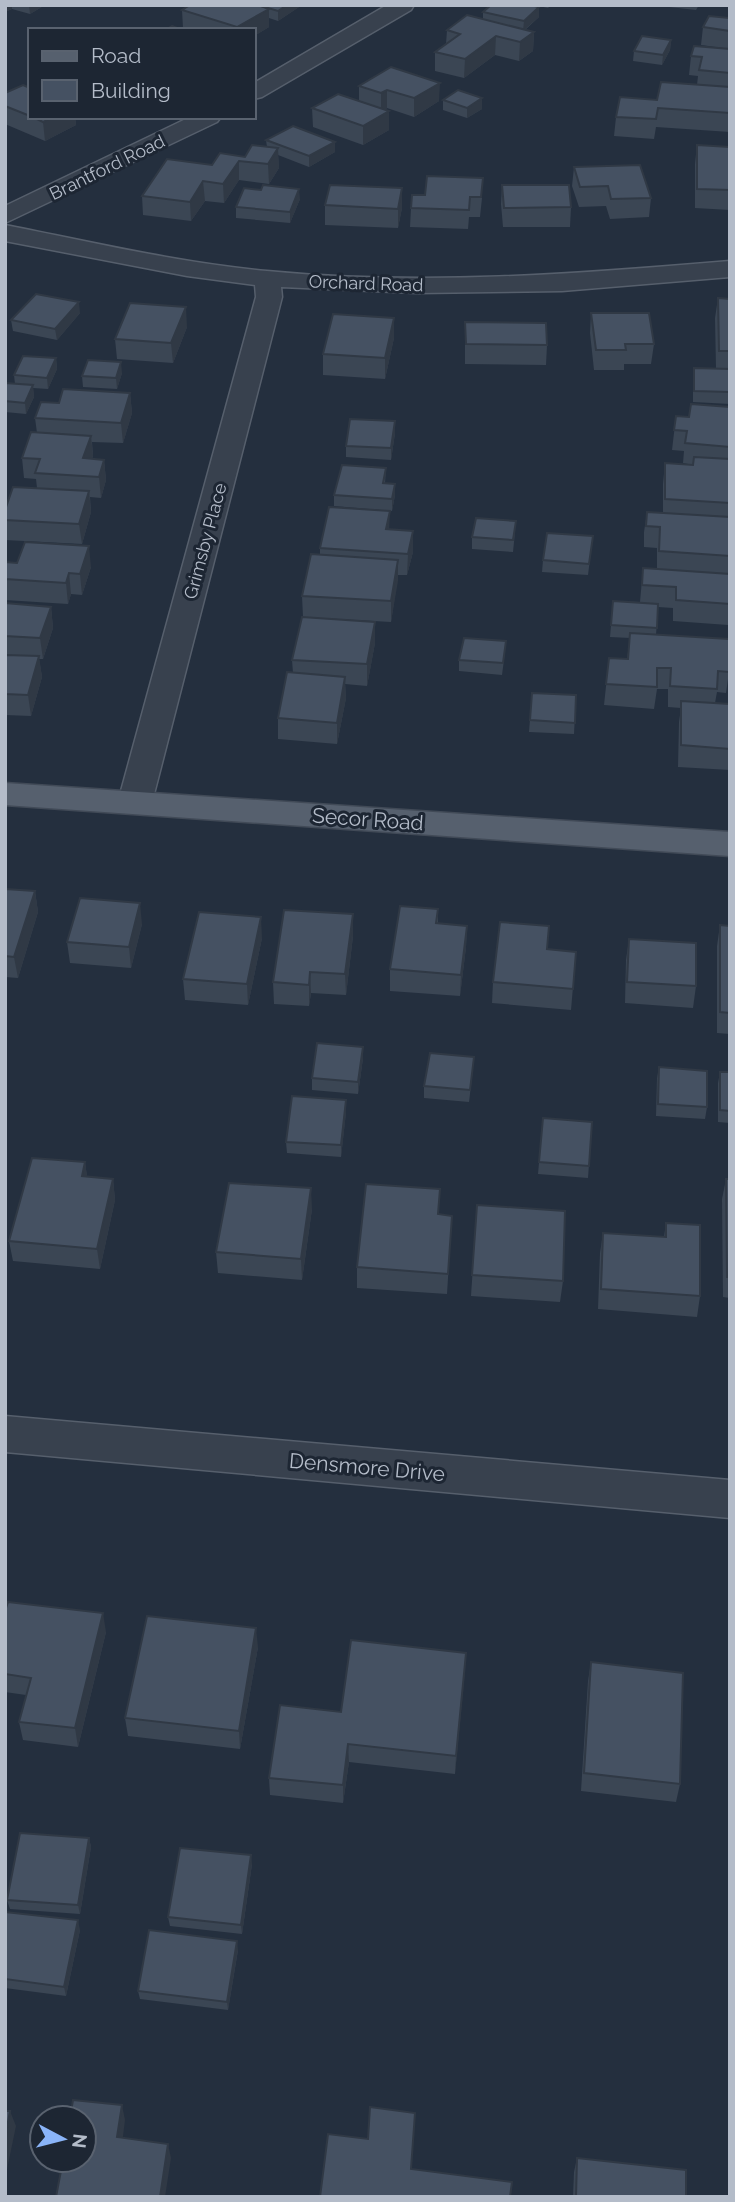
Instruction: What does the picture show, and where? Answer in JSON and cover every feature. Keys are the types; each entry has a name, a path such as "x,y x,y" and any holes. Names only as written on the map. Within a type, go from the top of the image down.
{"main road":[{"name":"Secor Road","path":"5,794 730,844"}],"street":[{"path":"256,91 402,5"},
{"name":"Brantford Road","path":"5,216 205,119"},
{"name":"Orchard Road","path":"5,233 104,254 268,279 416,285 562,283 730,269"},
{"name":"Grimsby Place","path":"135,802 269,298 268,279"},
{"name":"Densmore Drive","path":"5,1434 730,1499"}],"building":[{"path":"190,5 258,5 269,9 237,27 182,10"},
{"path":"258,5 287,5 278,11"},
{"path":"491,5 539,7 524,21 483,12"},
{"path":"467,15 534,32 520,42 496,36 465,59 435,52 460,34 447,30"},
{"path":"709,16 730,16 730,31 703,27"},
{"path":"642,36 671,40 663,55 634,51"},
{"path":"694,46 730,49 730,73 699,70 702,57 691,56"},
{"path":"391,67 440,83 414,98 387,90 381,93 359,86"},
{"path":"661,82 730,87 730,113 658,108 656,119 616,117 620,97 657,100"},
{"path":"23,85 28,87 28,115 5,106 5,93"},
{"path":"458,90 482,98 467,108 443,100"},
{"path":"338,94 389,111 363,126 312,108"},
{"path":"293,126 335,142 309,156 266,140"},
{"path":"252,145 278,148 268,164 239,161 223,184 203,181 190,202 142,196 167,159 212,165 220,153 245,157"},
{"path":"697,145 730,147 730,190 697,189"},
{"path":"640,165 651,198 611,199 608,186 580,187 574,167"},
{"path":"427,176 483,178 481,197 470,197 469,210 411,208 412,195 425,195"},
{"path":"263,185 299,189 290,212 236,207 244,188 261,190"},
{"path":"330,185 402,188 398,209 325,205"},
{"path":"502,185 569,185 571,207 504,208"},
{"path":"36,294 79,302 55,329 11,320"},
{"path":"718,298 730,299 730,351 719,351"},
{"path":"130,303 186,307 171,343 115,339"},
{"path":"591,313 649,313 654,344 625,344 626,350 596,350"},
{"path":"333,314 394,318 385,358 323,354"},
{"path":"465,322 546,323 547,345 466,344"},
{"path":"23,356 56,358 47,378 14,375"},
{"path":"88,360 121,362 116,378 82,376"},
{"path":"694,368 730,369 730,392 694,391"},
{"path":"5,383 33,385 25,403 5,401"},
{"path":"63,389 130,393 121,423 35,418 41,402 59,403"},
{"path":"691,404 730,407 730,447 685,443 687,431 674,430 676,416 689,417"},
{"path":"350,419 395,421 391,448 346,446"},
{"path":"31,432 91,436 83,458 104,460 99,477 35,473 40,459 22,458"},
{"path":"694,457 730,459 730,503 665,499 665,463 693,465"},
{"path":"342,465 386,468 383,483 395,484 392,499 334,495"},
{"path":"13,487 89,491 79,524 5,520 5,510"},
{"path":"329,507 390,511 386,529 413,531 408,554 320,548"},
{"path":"647,512 730,517 730,556 659,551 660,527 646,526"},
{"path":"476,518 516,521 513,540 472,537"},
{"path":"547,533 593,536 589,564 543,560"},
{"path":"25,542 89,546 80,574 69,573 66,583 5,579 5,562 17,563"},
{"path":"311,554 398,560 391,601 302,596"},
{"path":"643,568 730,574 730,604 676,600 676,587 642,585"},
{"path":"613,601 658,604 657,628 611,625"},
{"path":"5,603 51,607 40,638 5,636"},
{"path":"302,617 375,622 367,664 292,660"},
{"path":"630,633 729,639 729,672 718,671 717,689 670,686 671,668 657,668 657,687 606,684 609,658 628,659"},
{"path":"464,638 506,641 503,663 459,660"},
{"path":"5,655 39,656 28,695 5,694"},
{"path":"287,672 345,677 337,723 278,718"},
{"path":"532,693 576,695 575,723 530,720"},
{"path":"681,701 730,704 730,749 681,745"},
{"path":"5,889 35,891 14,957 5,956"},
{"path":"80,898 140,903 129,947 67,942"},
{"path":"400,906 438,909 436,923 467,926 461,975 390,969"},
{"path":"284,910 353,914 345,974 310,972 309,985 273,982"},
{"path":"199,912 261,917 247,984 183,979"},
{"path":"500,922 549,926 547,949 576,952 573,989 493,982"},
{"path":"720,925 730,926 730,1013 720,1012"},
{"path":"629,939 696,943 696,986 627,982"},
{"path":"317,1043 363,1047 358,1082 312,1078"},
{"path":"430,1053 474,1057 470,1090 424,1086"},
{"path":"659,1067 707,1071 707,1107 658,1104"},
{"path":"720,1072 730,1072 730,1111 720,1110"},
{"path":"292,1096 346,1100 341,1145 286,1142"},
{"path":"543,1118 592,1122 589,1166 539,1162"},
{"path":"32,1158 85,1162 82,1176 113,1179 97,1249 9,1241"},
{"path":"726,1179 730,1179 730,1277 727,1277"},
{"path":"229,1183 311,1188 301,1259 216,1252"},
{"path":"366,1184 440,1189 438,1214 452,1216 448,1274 357,1267"},
{"path":"477,1205 565,1211 563,1281 472,1275"},
{"path":"666,1223 700,1225 700,1296 601,1289 603,1233 666,1237"},
{"path":"8,1602 103,1613 75,1728 19,1722 31,1678 5,1674 5,1611"},
{"path":"147,1616 256,1628 239,1731 125,1718"},
{"path":"351,1640 466,1653 456,1756 348,1744 343,1785 269,1778 280,1705 341,1712"},
{"path":"591,1662 683,1673 680,1784 584,1773"},
{"path":"20,1833 89,1838 78,1905 7,1900"},
{"path":"180,1848 251,1855 241,1925 168,1917"},
{"path":"5,1912 78,1920 64,1987 5,1979"},
{"path":"149,1930 237,1941 227,2002 138,1991"},
{"path":"73,2100 122,2105 117,2137 168,2144 160,2197 56,2197 60,2174 98,2174 98,2104 72,2104"},
{"path":"370,2107 415,2113 411,2169 512,2182 510,2197 320,2197 328,2134 368,2139"},
{"path":"5,2111 10,2111 5,2138"},
{"path":"577,2158 686,2170 686,2197 576,2197"}]}
